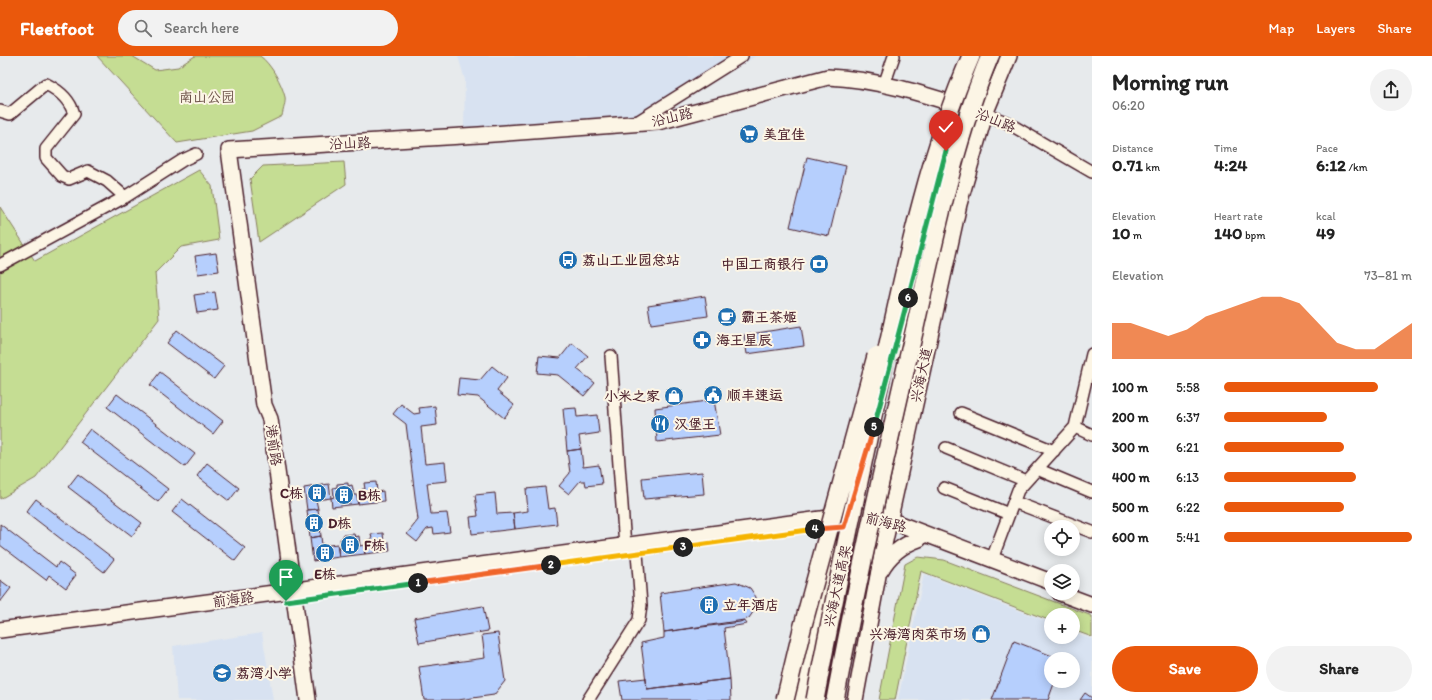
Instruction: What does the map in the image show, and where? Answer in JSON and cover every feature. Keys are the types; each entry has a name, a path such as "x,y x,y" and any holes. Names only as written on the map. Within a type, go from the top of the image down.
{"main road":[{"name":"兴海大道高架","path":"815,700 831,612 902,284 942,130 971,56"},
{"name":"兴海大道高架","path":"835,700 851,616 946,193 969,112 990,56"},
{"path":"785,700 802,629 872,369 902,284"}],"street":[{"path":"633,125 742,56"},
{"path":"884,85 894,56"},
{"path":"801,700 820,614 846,520 882,401 946,151 960,106 980,56"},
{"name":"兴海大道","path":"855,700 888,524 959,204 985,114 1009,56"},
{"name":"沿山路","path":"229,150 633,125 677,117 828,77 847,77 884,85 960,106 1006,122 1092,172"},
{"path":"0,111 10,114 46,84 55,88 72,106 74,114 46,149 46,158 62,176 69,179 88,171 107,181 125,197"},
{"name":"港前路","path":"229,150 264,405 270,419 301,700"},
{"path":"0,265 31,250 125,197 183,160 196,154"},
{"path":"992,560 1018,490 1075,427 1092,354"},
{"path":"588,700 639,620 641,605 631,550 611,356"},
{"path":"961,413 1054,451"},
{"path":"1075,427 1092,435"},
{"path":"946,448 1026,481"},
{"path":"1037,469 1092,492"},
{"path":"944,488 1009,514"},
{"path":"1014,502 1092,532"},
{"name":"前海路","path":"0,640 290,596 631,550 821,519 888,524 1044,579"},
{"name":"前海路","path":"888,524 919,539 1044,587"},
{"path":"878,576 884,564 896,551 907,543 919,539"},
{"path":"1080,593 1092,598"},
{"name":"前海路","path":"0,630 290,596"},
{"name":"港前路","path":"290,596 308,700"},
{"path":"1077,600 1092,606"}],"shaded area":[{"path":"458,56 756,56 672,106 649,117 554,125 464,128 465,80"},
{"name":"兴海湾肉菜市场","path":"924,574 1044,620 1044,644 1080,644 1080,635 1092,639 1092,700 898,700"},
{"name":"荔湾小学","path":"262,633 273,700 177,700 173,646"}],"green space":[{"name":"南山公园","path":"97,56 132,56 155,70 178,67 195,56 260,56 272,69 284,92 285,101 282,116 252,131 177,143"},
{"path":"344,162 346,184 259,242 250,179 263,166"},
{"path":"199,170 212,186 219,240 181,247 155,273 159,319 36,478 0,499 0,207 35,261"},
{"path":"918,557 944,560 1044,598 1044,600 1050,600 1071,608 1044,608 1044,618 921,571 895,700 879,700 905,564"},
{"path":"1080,611 1092,616 1092,637 1080,633"}],"building":[{"path":"807,157 846,166 829,236 790,227"},
{"path":"216,253 219,271 198,274 195,256"},
{"path":"215,292 218,310 197,313 194,295"},
{"path":"705,296 708,316 651,324 648,305"},
{"path":"801,326 804,346 747,354 744,335"},
{"path":"177,330 224,366 214,379 167,343"},
{"path":"572,343 588,356 577,369 595,383 584,396 558,375 537,373 539,356 560,358"},
{"path":"492,366 507,378 497,391 514,405 504,418 478,397 457,395 459,378 480,380"},
{"path":"160,372 223,421 213,434 150,385"},
{"path":"117,394 195,454 185,467 107,407"},
{"path":"714,400 720,435 657,442 655,408"},
{"path":"401,404 414,414 420,413 419,408 435,406 437,425 421,427 425,464 445,462 447,481 427,483 431,514 447,513 450,532 434,534 433,528 427,529 417,542 407,534 418,520 406,424 393,414"},
{"path":"576,408 577,417 597,415 599,433 579,436 581,449 567,451 563,409"},
{"path":"90,429 168,489 158,502 80,442"},
{"path":"581,449 583,467 599,465 602,484 586,486 585,481 580,481 569,494 559,486 570,473 567,451"},
{"path":"207,463 239,488 229,501 197,476"},
{"path":"702,472 704,494 644,499 642,478"},
{"path":"78,474 142,523 132,536 68,487"},
{"path":"376,482 377,492 383,491 384,501 358,504 357,495 362,494 362,489 365,489 364,483"},
{"name":"B栋","path":"348,483 348,486 352,485 354,495 357,495 358,504 332,507 331,498 334,497 333,488 337,487 337,484"},
{"name":"C栋","path":"329,484 331,498 316,500 318,509 307,510 304,488"},
{"path":"545,487 548,509 555,508 557,524 515,529 513,513 528,511 526,489"},
{"path":"495,493 497,514 513,513 515,529 472,534 470,517 478,516 475,495"},
{"path":"36,499 114,559 104,572 26,512"},
{"path":"182,499 245,548 235,561 172,512"},
{"name":"D栋","path":"318,509 321,536 310,538 307,510"},
{"path":"0,524 56,567 59,562 76,575 66,588 49,575 46,580 0,545"},
{"path":"383,533 384,543 389,542 390,551 365,554 364,545 369,545 368,540 372,539 371,534"},
{"name":"F栋","path":"354,534 355,537 359,536 360,546 364,545 365,554 339,557 338,548 341,548 340,539 344,538 343,535"},
{"name":"E栋","path":"321,536 322,546 337,544 339,557 313,561 310,538"},
{"path":"0,580 11,588 1,601 0,601"},
{"name":"立年酒店","path":"736,582 750,588 756,597 756,608 749,618 740,622 664,632 660,593"},
{"path":"483,606 488,631 419,643 414,618"},
{"path":"744,620 747,624 724,628 730,679 647,689 641,643 664,638 664,632"},
{"path":"498,633 505,681 494,695 458,700 424,700 419,667 485,658 482,635"},
{"path":"1014,641 1044,653 1044,688 1052,688 1048,700 992,700"},
{"path":"646,678 647,689 730,679 731,700 622,700 619,681"},
{"path":"1085,693 1092,698 1092,700 1080,700"}],"place":[{"name":"美宜佳","path":"749,134"},
{"name":"荔山工业园总站","path":"568,260"},
{"name":"中国工商银行","path":"819,264"},
{"name":"霸王茶姬","path":"727,317"},
{"name":"海王星辰","path":"702,340"},
{"name":"顺丰速运","path":"713,395"},
{"name":"小米之家","path":"674,396"},
{"name":"汉堡王","path":"660,424"},
{"name":"C栋","path":"317,493"},
{"name":"B栋","path":"344,495"},
{"name":"D栋","path":"314,523"},
{"name":"F栋","path":"350,545"},
{"name":"E栋","path":"325,553"},
{"name":"立年酒店","path":"709,605"},
{"name":"兴海湾肉菜市场","path":"981,634"},
{"name":"荔湾小学","path":"222,673"}],"route":[{"path":"286,601 819,529 844,527 882,401 946,151"}]}
